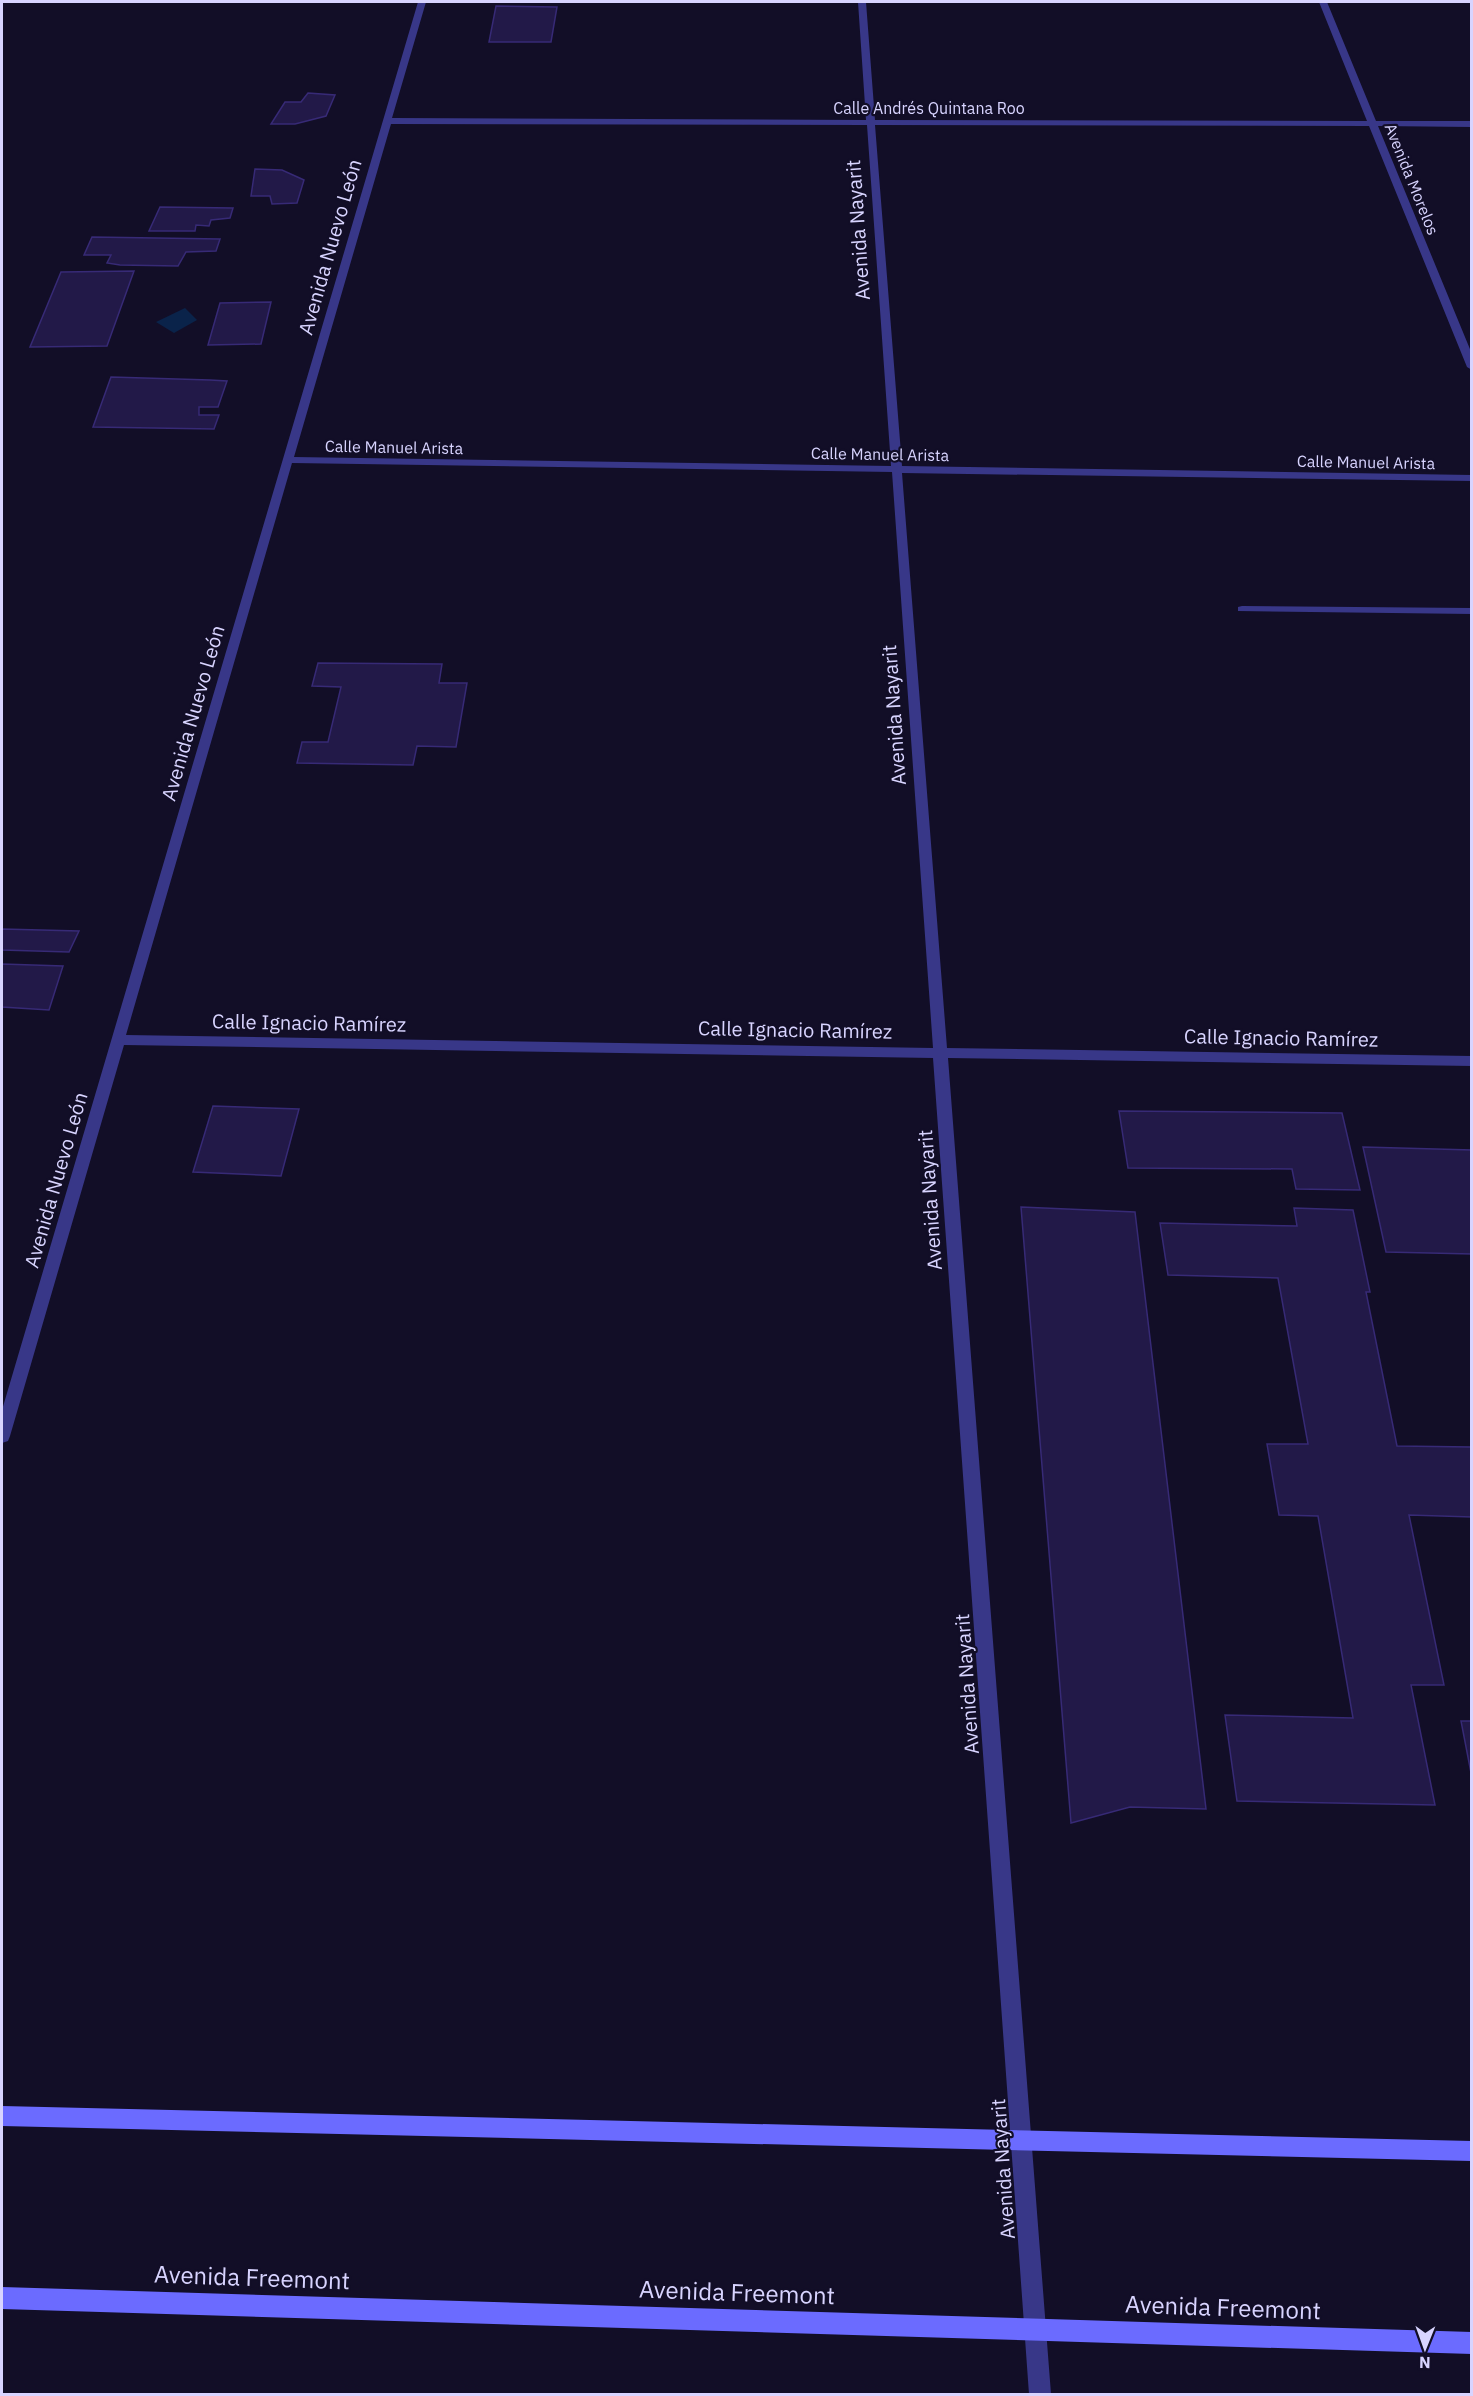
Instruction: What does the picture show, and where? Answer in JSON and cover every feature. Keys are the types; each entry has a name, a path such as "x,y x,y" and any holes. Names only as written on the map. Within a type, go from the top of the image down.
{"main road":[{"path":"2,2116 1472,2151"},
{"name":"Avenida Freemont","path":"2,2298 1472,2343"}],"street":[{"name":"Avenida Nuevo León","path":"2,1436 422,2"},
{"name":"Avenida Nayarit","path":"862,2 1040,2394"},
{"name":"Avenida Morelos","path":"1323,2 1472,367"},
{"name":"Calle Andrés Quintana Roo","path":"387,121 1472,124"},
{"name":"Calle Manuel Arista","path":"287,460 1472,478"},
{"path":"1242,609 1472,611"},
{"name":"Calle Ignacio Ramírez","path":"117,1040 1472,1061"}],"water":[{"path":"185,308 197,320 174,333 156,322"}],"building":[{"path":"496,6 557,7 551,42 489,42"},
{"path":"308,93 335,95 326,116 295,124 271,124 285,102 301,102"},
{"path":"255,169 282,170 304,180 297,203 272,204 270,196 251,196"},
{"path":"160,207 233,208 230,218 211,220 209,226 196,225 195,231 149,231"},
{"path":"92,237 220,239 216,251 186,252 178,266 107,263 111,255 84,255"},
{"path":"134,271 107,346 30,347 61,272"},
{"path":"271,302 261,344 208,345 220,303"},
{"path":"111,377 227,381 218,407 199,407 199,415 219,415 214,429 93,427"},
{"path":"318,663 442,664 439,683 467,683 456,747 417,746 413,765 297,763 302,742 328,742 341,687 312,686"},
{"path":"2,929 79,931 69,952 2,950"},
{"path":"2,964 63,966 49,1010 2,1007"},
{"path":"213,1106 299,1109 281,1176 193,1172"},
{"path":"1119,1111 1342,1113 1360,1190 1296,1189 1292,1169 1128,1168"},
{"path":"1363,1147 1472,1150 1472,1254 1386,1252"},
{"path":"1021,1207 1135,1212 1206,1809 1130,1807 1071,1823"},
{"path":"1294,1208 1353,1210 1370,1292 1366,1292 1397,1446 1472,1447 1472,1517 1409,1515 1444,1685 1411,1685 1435,1805 1237,1801 1225,1715 1353,1718 1318,1516 1279,1515 1267,1444 1308,1444 1278,1278 1168,1275 1160,1223 1297,1226"},
{"path":"1461,1721 1472,1721 1472,1778"}]}
